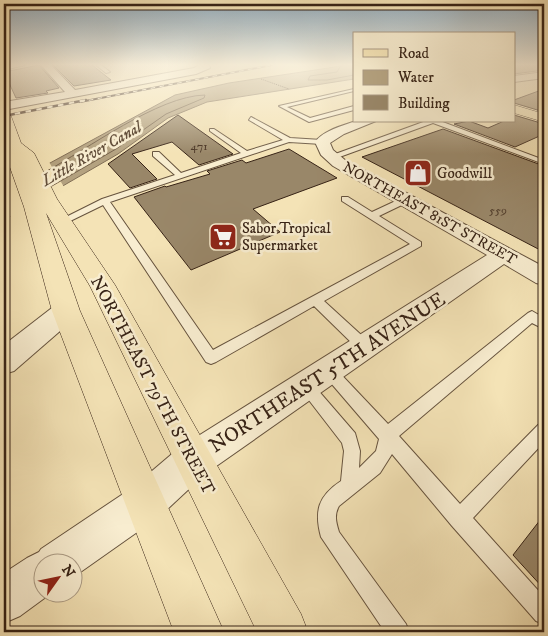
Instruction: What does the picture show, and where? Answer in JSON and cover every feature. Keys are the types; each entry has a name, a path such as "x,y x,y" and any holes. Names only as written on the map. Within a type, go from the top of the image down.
{"main road":[{"path":"516,110 544,118"},
{"name":"NORTHEAST 79TH STREET","path":"4,116 14,145 14,156 27,173 41,202 66,311 199,632"},
{"name":"NORTHEAST 79TH STREET","path":"41,202 61,222 102,285 192,461 284,632"}],"street":[{"path":"4,106 63,95"},
{"path":"325,148 338,131 367,122"},
{"name":"NORTHEAST 81ST STREET","path":"325,148 405,200 544,276"},
{"name":"NORTHEAST 5TH AVENUE","path":"71,554 146,502 192,461 504,254"},
{"path":"4,362 66,311"},
{"path":"4,600 32,580"}],"lane":[{"path":"333,95 282,106 309,120 353,108"},
{"path":"251,119 289,140 325,148 429,122"},
{"path":"436,122 544,162"},
{"path":"212,130 246,154"},
{"path":"61,222 105,201 179,174 289,140"},
{"path":"156,154 179,174"},
{"path":"105,201 211,358 417,244 345,199"},
{"path":"371,216 405,200"},
{"path":"316,301 366,347"},
{"path":"398,632 331,537 325,524 324,513 329,504 381,458 388,435 532,316 544,324"},
{"path":"329,371 388,435 459,519 544,613"},
{"path":"305,386 349,439 352,451 349,485"},
{"path":"459,519 544,431"}],"water":[{"name":"Little River Canal","path":"175,95 254,95 207,102 168,118 118,154 4,220 4,188"}],"pier":[{"path":"49,162 64,187 11,219 4,197 4,185"}],"building":[{"path":"14,95 37,95 16,98"},
{"path":"529,95 544,95 544,112 516,104 516,99"},
{"path":"178,115 233,154 199,165 172,142 132,154 157,179 130,188 108,164"},
{"path":"516,116 544,124 544,134 515,147 454,124 472,122 488,128 502,122 516,122"},
{"path":"443,129 544,166 544,252 362,157"},
{"path":"289,149 337,178 253,209 280,232 191,270 134,197 165,186 210,174 207,171 242,160 246,163"},
{"path":"544,515 544,589 513,555"}],"railway":[{"path":"80,102 118,95"},
{"path":"4,116 86,100"}],"place":[{"name":"Goodwill","path":"418,173"},
{"name":"Sabor Tropical Supermarket","path":"223,237"}]}
